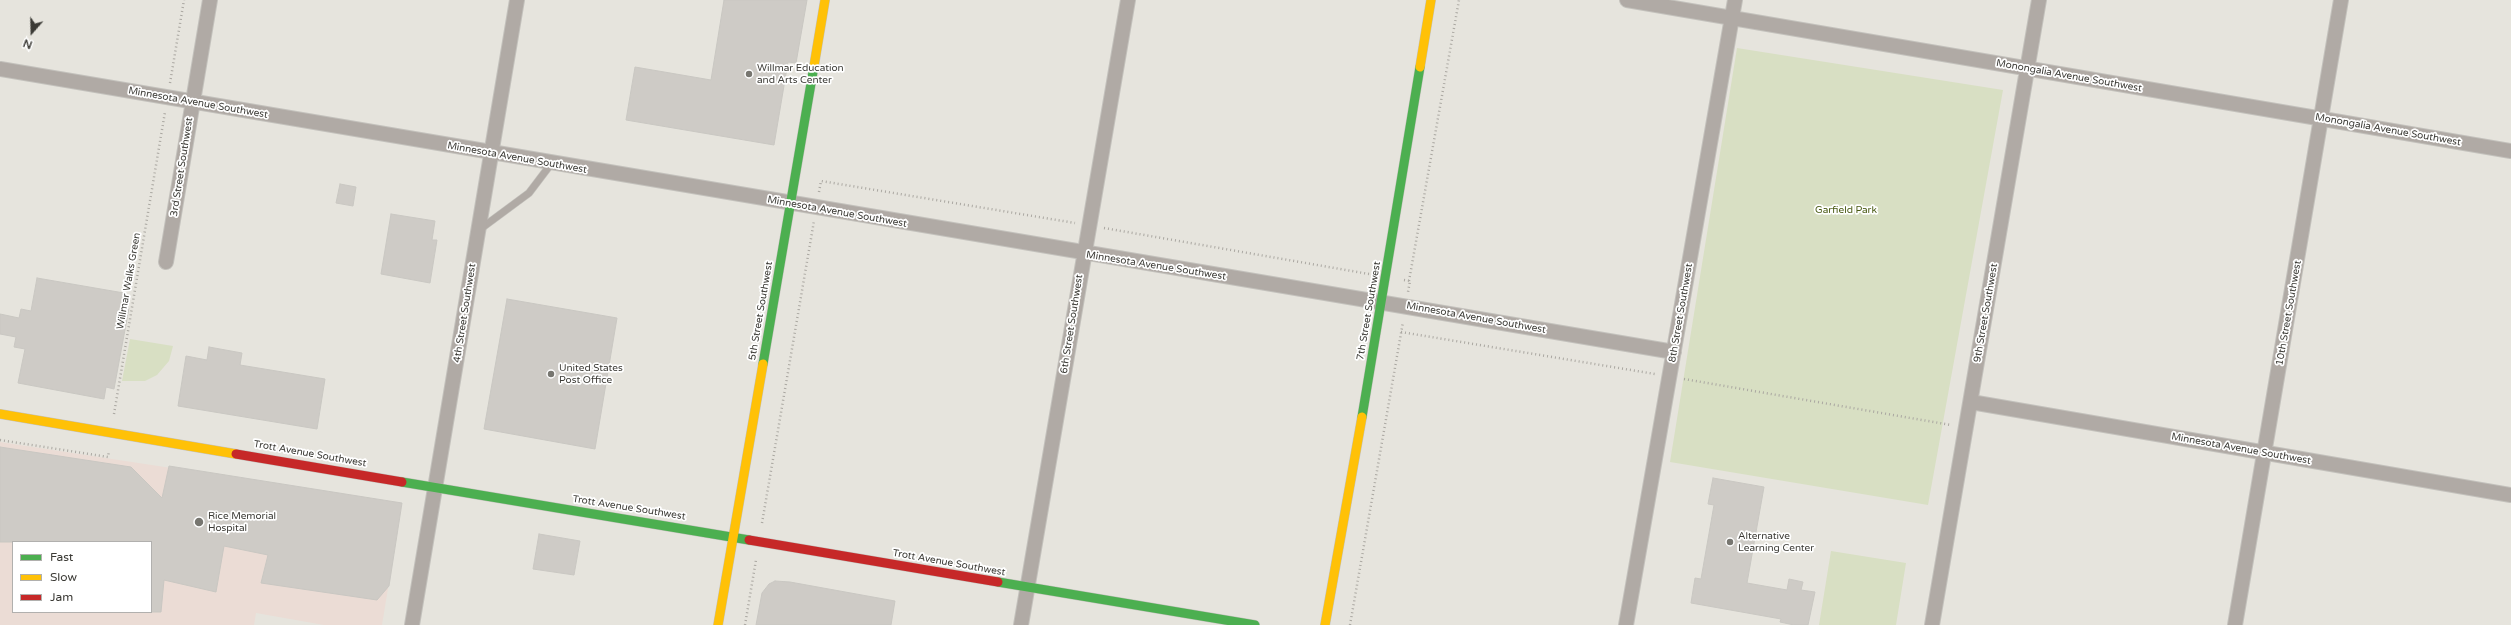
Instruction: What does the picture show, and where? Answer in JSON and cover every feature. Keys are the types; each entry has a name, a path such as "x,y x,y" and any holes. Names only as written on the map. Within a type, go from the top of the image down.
{"street":[{"name":"3rd Street Southwest","path":"166,262 210,0"},
{"name":"4th Street Southwest","path":"412,625 518,0"},
{"name":"5th Street Southwest","path":"718,625 825,0"},
{"name":"6th Street Southwest","path":"1021,625 1128,0"},
{"name":"7th Street Southwest","path":"1325,625 1382,302 1431,0"},
{"name":"Monongalia Avenue Southwest","path":"1627,0 2511,151"},
{"name":"8th Street Southwest","path":"1626,625 1735,0"},
{"name":"9th Street Southwest","path":"1932,625 2039,0"},
{"name":"10th Street Southwest","path":"2235,625 2341,0"},
{"name":"Minnesota Avenue Southwest","path":"0,69 551,164 1674,352"},
{"name":"Minnesota Avenue Southwest","path":"1971,402 2511,496"},
{"name":"Trott Avenue Southwest","path":"0,414 1255,625"}],"lane":[{"path":"478,230 529,193 551,164"}],"path":[{"name":"Willmar Walks Green","path":"0,440 108,457 184,0"}],"shaded area":[{"name":"Rice Memorial Hospital","path":"0,442 402,503 382,625 324,625 256,613 254,625 0,625"}],"green space":[{"name":"Garfield Park","path":"1737,48 2003,90 1928,505 1670,462"},
{"path":"130,339 173,346 169,361 157,375 145,381 122,381"},
{"path":"1831,551 1906,563 1896,625 1819,625"}],"building":[{"name":"Willmar Education and Arts Center","path":"724,0 807,0 796,63 788,62 774,145 626,120 635,67 711,80"},
{"path":"340,184 356,187 353,206 336,203"},
{"path":"391,214 435,221 432,240 437,240 430,283 381,274"},
{"path":"37,278 124,293 122,307 129,308 114,389 106,387 104,399 18,383 25,349 14,347 16,337 0,334 0,314 19,318 21,309 31,311"},
{"name":"United States Post Office","path":"507,299 617,318 595,449 484,429"},
{"path":"209,347 242,353 240,365 325,379 317,429 178,406 186,356 207,360"},
{"name":"Rice Memorial Hospital","path":"0,447 131,467 162,498 169,466 402,503 389,586 377,600 261,583 268,555 224,546 216,592 164,580 161,612 152,612 152,541 0,542"},
{"path":"1713,478 1764,487 1747,583 1787,590 1789,579 1803,582 1801,590 1815,592 1808,625 1794,625 1780,622 1781,619 1691,603 1695,578 1701,579 1714,505 1708,504"},
{"path":"539,534 580,541 574,575 533,569"},
{"path":"775,581 790,582 895,601 891,625 756,625 762,593 769,584"}],"traffic: fast":[{"path":"763,364 814,66"},
{"path":"1362,417 1420,67"},
{"path":"402,482 749,540"},
{"path":"998,582 1255,625"}],"traffic: slow":[{"path":"814,66 825,0"},
{"path":"1420,67 1431,0"},
{"path":"718,625 763,364"},
{"path":"0,414 236,454"},
{"path":"1325,625 1362,417"}],"traffic: jam":[{"path":"236,454 402,482"},
{"path":"749,540 998,582"}],"place":[{"name":"Willmar Education and Arts Center","path":"749,74"},
{"name":"United States Post Office","path":"551,374"},
{"name":"Rice Memorial Hospital","path":"199,522"},
{"name":"Alternative Learning Center","path":"1730,542"}]}
